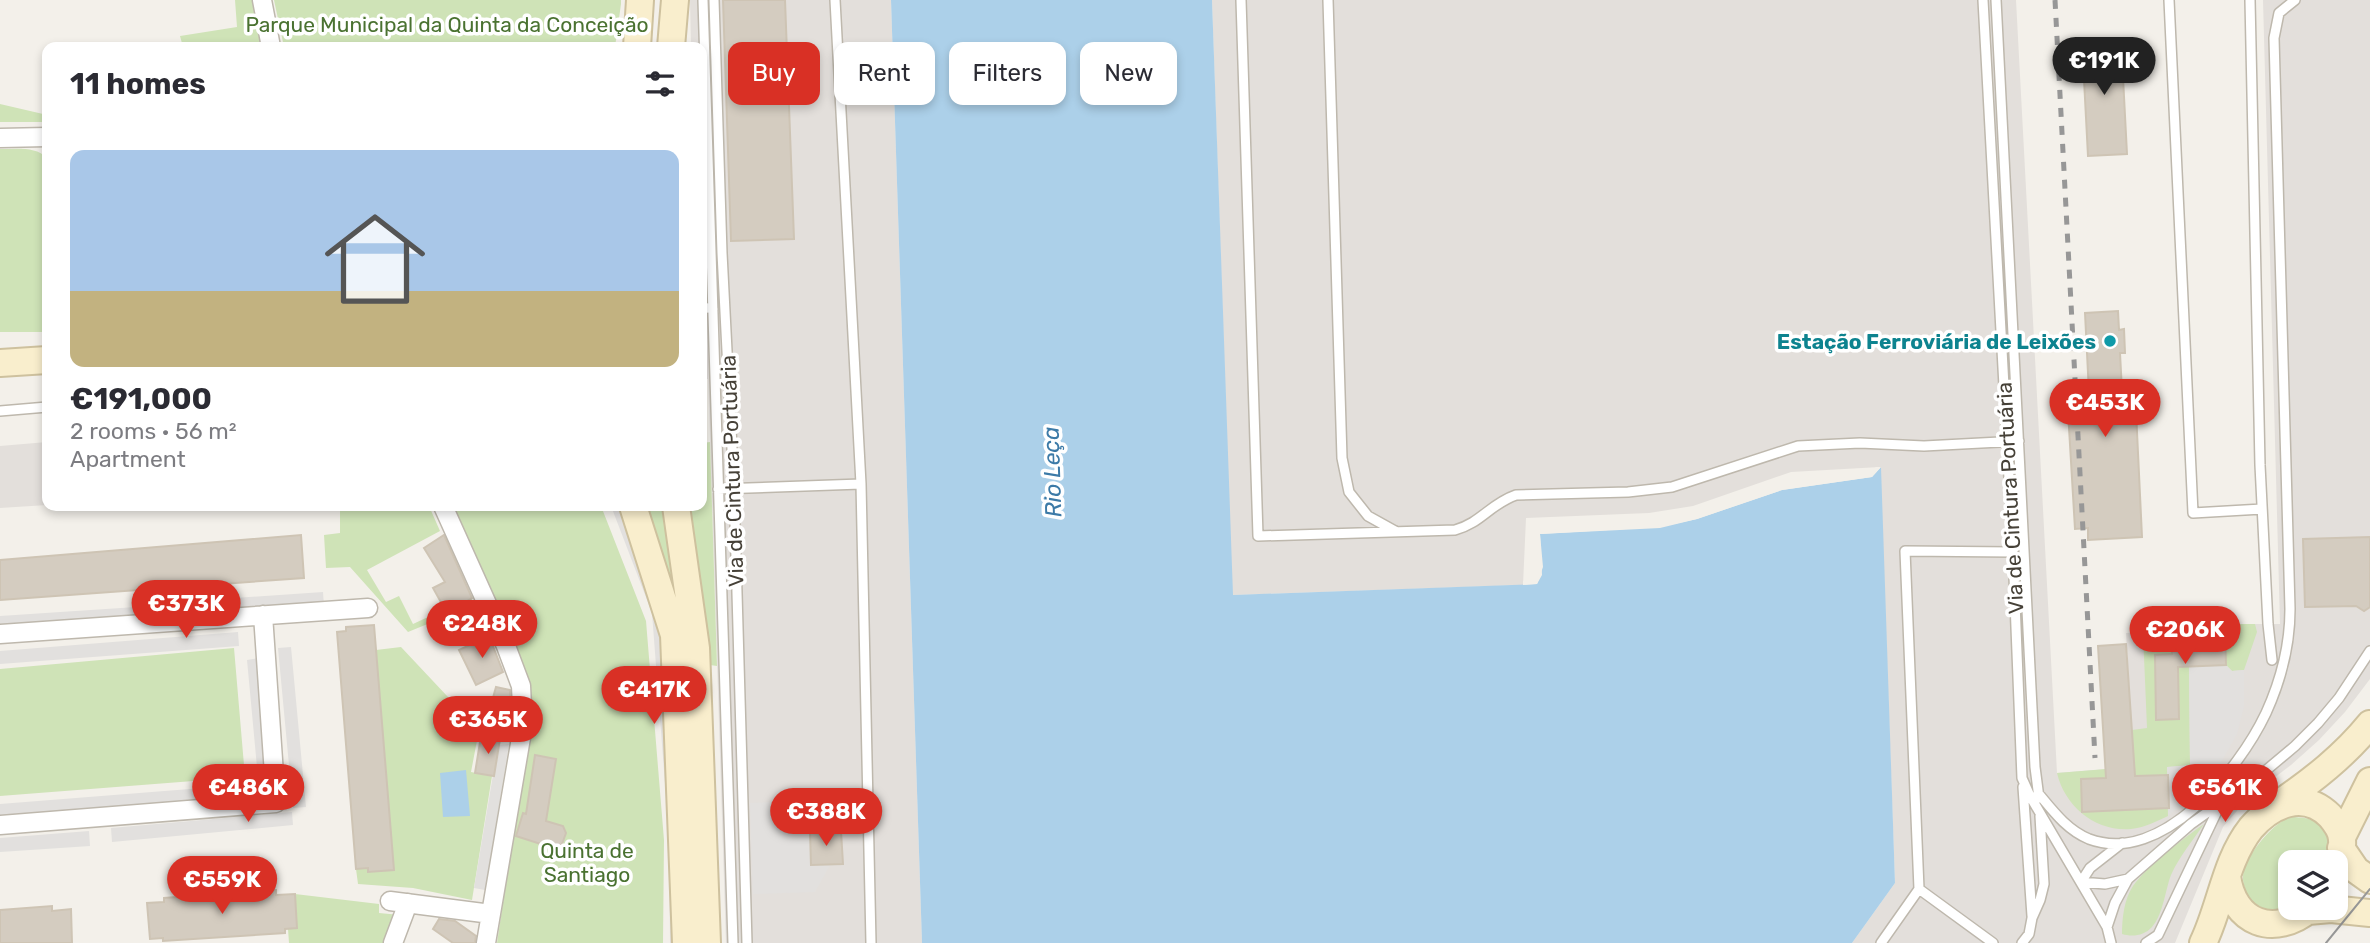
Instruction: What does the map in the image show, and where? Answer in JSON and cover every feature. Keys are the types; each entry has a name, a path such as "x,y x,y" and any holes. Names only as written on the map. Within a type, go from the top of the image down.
{"main road":[{"path":"637,42 640,0"},
{"path":"671,42 675,0"},
{"path":"0,363 42,360"},
{"path":"635,511 674,635 686,943"},
{"path":"677,511 696,648 707,943"},
{"path":"2203,943 2239,845 2260,818 2322,773 2370,724"},
{"path":"2341,850 2370,781"},
{"path":"2273,807 2300,801 2324,811 2335,822 2340,850"},
{"path":"2348,861 2370,880"},
{"path":"2227,876 2236,905 2250,918 2267,924 2280,920"},
{"path":"2348,911 2370,913"},
{"path":"2275,943 2298,920"}],"street":[{"path":"262,0 270,42"},
{"path":"628,42 631,0"},
{"path":"0,138 42,137"},
{"path":"445,511 506,646 521,686 523,726 486,943"},
{"path":"0,634 368,608"},
{"path":"0,825 276,803 263,615"},
{"path":"393,943 399,902 491,914"}],"lane":[{"name":"Via de Cintura Portuária","path":"703,0 704,42"},
{"name":"Via de Cintura Portuária","path":"714,0 722,253 734,488 747,943"},
{"path":"835,0 861,484 870,943"},
{"path":"1241,0 1258,536 1455,530 1470,526 1500,501 1516,495 1596,494 1672,487 1798,446 1860,443 1924,446 2019,441"},
{"path":"1328,0 1342,458 1349,492 1368,516 1396,532"},
{"name":"Via de Cintura Portuária","path":"1983,0 2013,552 2022,778 2107,927 2111,943"},
{"name":"Via de Cintura Portuária","path":"1996,0 2038,793 2046,823"},
{"path":"2169,0 2193,513 2262,509"},
{"path":"2249,0 2262,509 2272,660"},
{"path":"2128,879 2105,884 2081,882 2090,868 2104,855 2122,844 2151,838 2175,822 2213,790 2236,764 2266,712 2278,682 2290,636 2274,38 2279,13 2295,0"},
{"name":"Via de Cintura Portuária","path":"707,158 733,943"},
{"path":"707,308 713,309"},
{"path":"707,343 715,342"},
{"path":"0,411 42,407"},
{"path":"718,489 861,484"},
{"path":"1881,943 1919,889 1905,551 2013,552"},
{"path":"2107,927 2115,903 2128,879 2191,824 2264,772 2318,723 2339,698 2370,651"},
{"path":"2022,778 2032,918"},
{"path":"2038,793 2065,824 2090,839 2122,844"},
{"path":"2022,943 2029,934 2044,884 2038,793"},
{"path":"2146,943 2156,939 2221,803"},
{"path":"1919,889 1993,943"}],"shaded area":[{"path":"690,0 891,0 892,42 834,42 834,105 894,105 922,943 726,943 707,379 707,42 691,42"},
{"path":"1212,0 2016,0 2057,773 2134,767 2126,633 2225,631 2225,624 2280,624 2263,0 2370,0 2370,679 2319,740 2249,797 2223,827 2175,943 1852,943 1895,883 1880,467 1791,472 1693,506 1649,513 1526,518 1523,585 1232,595"},
{"path":"42,442 42,505 0,508 0,446"},
{"path":"613,511 620,511 659,609 674,835 676,943 670,943 669,836 652,613"},
{"path":"323,592 324,606 150,618 149,604"},
{"path":"136,607 137,620 0,630 0,616"},
{"path":"238,632 239,646 0,664 0,651"},
{"path":"291,647 306,807 293,808 278,648"},
{"path":"259,658 270,776 258,778 247,660"},
{"path":"2226,665 2232,671 2244,670 2244,706 2237,734 2219,766 2198,791 2168,816 2167,767 2190,765 2189,666"},
{"path":"509,744 485,890 474,888 498,745"},
{"path":"253,784 253,798 0,819 0,804"},
{"path":"812,801 811,864 830,865 815,892 753,894 750,803"},
{"path":"292,812 293,825 112,842 111,828"},
{"path":"89,831 90,846 0,852 0,838"}],"green space":[{"path":"235,0 253,0 262,42 182,42 180,36 237,27"},
{"name":"Parque Municipal da Quinta da Conceição","path":"274,0 621,0 616,42 283,42"},
{"path":"0,104 42,114 42,122 0,122"},
{"path":"0,149 32,150 42,154 42,332 0,332"},
{"path":"707,442 710,442 717,666 710,665 690,511 707,511"},
{"path":"340,511 431,511 440,531 367,570 386,602 399,596 413,624 471,597 474,605 408,632 350,567 326,568 324,535 340,533"},
{"name":"Quinta de Santiago","path":"453,511 603,511 646,621 664,840 663,943 497,943 529,727"},
{"path":"635,511 677,511 692,618 671,626"},
{"path":"2225,624 2255,624 2257,632 2244,670 2232,671 2226,665"},
{"path":"2143,633 2172,633 2172,654 2155,655 2157,720 2179,719 2178,667 2189,666 2190,766 2167,767 2168,775 2081,779 2083,812 2169,808 2168,816 2150,824 2118,829 2094,822 2084,815 2067,797 2057,773 2106,769 2132,730 2147,728"},
{"path":"401,647 479,730 471,772 492,776 472,900 413,888 358,884 356,869 394,870 376,650"},
{"path":"234,648 245,777 0,796 0,669"},
{"path":"2290,817 2319,823 2329,834 2330,850 2278,850 2278,912 2270,913 2254,904 2247,893 2243,876 2248,860 2260,842 2283,820"},
{"path":"2204,824 2174,868 2156,922 2138,935 2122,934 2123,916 2133,886 2156,861"},
{"path":"295,894 379,904 379,913 400,915 389,943 289,943 288,929 297,928"}],"water":[{"name":"Rio Leça","path":"891,0 1212,0 1233,595 1537,584 1543,567 1540,534 1660,527 1697,519 1782,490 1872,477 1881,467 1895,883 1852,943 922,943 894,105 935,105 935,42 892,42"},
{"path":"466,770 470,816 443,817 440,773"}],"pier":[{"path":"1876,467 1881,467 1872,477 1782,490 1697,519 1660,528 1540,534 1542,575 1537,584 1523,585 1523,581 1535,581 1539,574 1536,534 1539,530 1660,524 1696,516 1782,487 1870,474"}],"building":[{"path":"723,0 785,0 787,42 728,42 728,105 789,105 794,239 731,241"},
{"path":"2121,39 2127,154 2088,156 2082,41"},
{"path":"2118,311 2119,330 2124,329 2125,353 2120,353 2122,391 2135,390 2142,537 2088,540 2088,528 2075,529 2067,394 2089,393 2085,313"},
{"path":"301,535 304,578 0,600 0,560"},
{"path":"444,535 472,598 447,613 433,588 445,582 424,548"},
{"path":"2370,537 2370,607 2364,611 2356,606 2305,607 2303,539"},
{"path":"374,625 394,870 368,872 368,868 356,869 337,632 346,631 346,627"},
{"path":"2225,631 2226,665 2178,667 2179,719 2156,720 2155,655 2172,654 2172,633"},
{"path":"489,636 503,672 476,685 459,650"},
{"path":"2126,644 2135,776 2168,775 2169,808 2082,812 2081,779 2106,778 2098,646"},
{"path":"496,687 510,690 511,716 506,715 506,709 491,705"},
{"path":"481,736 500,739 494,776 475,773"},
{"path":"535,755 556,759 546,821 563,826 566,833 562,844 556,849 516,836 523,813 526,814"},
{"path":"810,831 841,831 843,864 811,865"},
{"path":"276,890 276,895 295,894 297,928 285,929 285,933 163,941 163,938 150,939 147,903 164,902 164,898"},
{"path":"52,906 52,911 71,909 72,943 0,943 0,910"},
{"path":"439,919 455,921 476,936 475,943 453,943 433,929"}],"tram line":[{"path":"2326,943 2370,889"}],"railway":[{"path":"2055,0 2095,758"}],"place":[{"name":"Estação Ferroviária de Leixões","path":"2110,341"}]}
